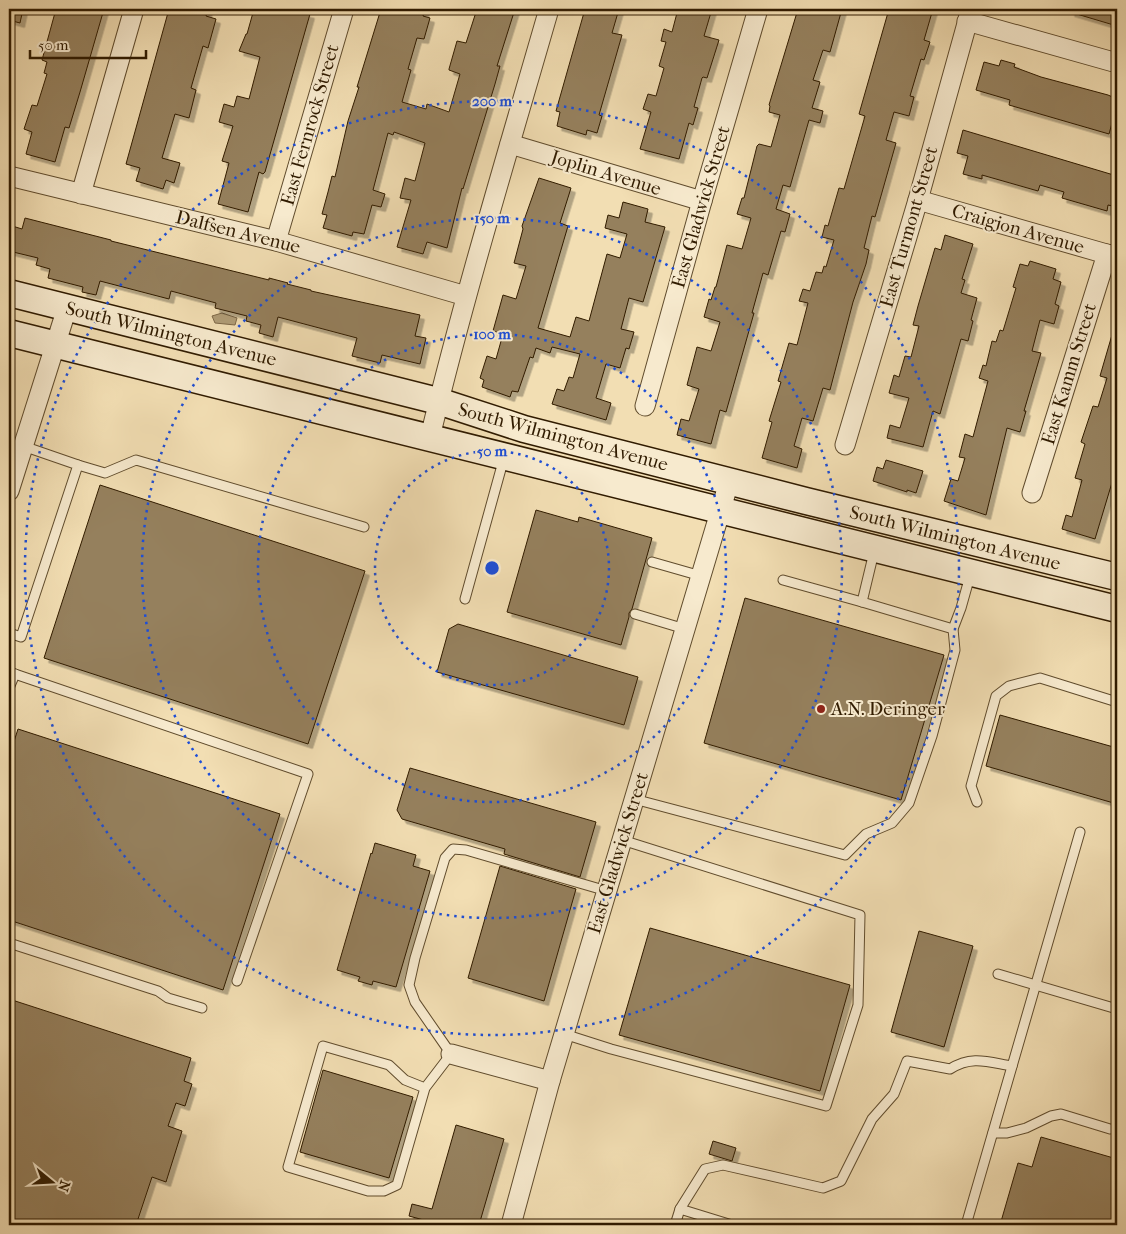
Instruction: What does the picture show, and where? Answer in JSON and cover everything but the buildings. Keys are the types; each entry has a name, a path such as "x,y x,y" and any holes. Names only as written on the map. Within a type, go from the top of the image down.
{"main road":[{"name":"South Wilmington Avenue","path":"9,293 438,401 524,429 730,482 1117,576"},
{"name":"South Wilmington Avenue","path":"9,333 1117,609"}],"street":[{"path":"81,194 134,9"},
{"name":"East Fernrock Street","path":"276,241 344,9"},
{"path":"430,437 466,296 550,9"},
{"name":"East Gladwick Street","path":"646,406 702,201 758,9"},
{"path":"969,15 1117,63"},
{"name":"East Turmont Street","path":"845,445 918,200 969,15"},
{"name":"Joplin Avenue","path":"510,144 702,201"},
{"name":"Dalfsen Avenue","path":"9,176 276,241 466,296"},
{"name":"Craigjon Avenue","path":"918,200 1112,256"},
{"name":"East Kamm Street","path":"1032,493 1112,256"},
{"path":"9,491 67,308"},
{"name":"East Gladwick Street","path":"511,1225 550,1081 730,482"},
{"path":"451,1054 550,1081"}],"lane":[{"path":"23,446 105,474 136,460 364,526"},
{"path":"464,599 505,456"},
{"path":"9,633 21,637 78,465"},
{"path":"862,602 875,550"},
{"path":"652,562 701,576"},
{"path":"634,799 845,855 866,834 892,823 909,803 932,736 955,650 953,628 971,573"},
{"path":"783,580 953,628"},
{"path":"635,614 685,629"},
{"path":"9,688 12,673 308,774 237,981"},
{"path":"977,802 972,786 996,696 1009,686 1040,678 1117,702"},
{"path":"966,1225 1080,832"},
{"path":"564,1034 611,1049 826,1106 858,1005 860,915 622,840"},
{"path":"425,1088 405,1080 389,1065 323,1046 288,1167 368,1190 384,1191 397,1185 425,1088 451,1054 415,1002 409,985 417,949 445,858 454,849 466,850 607,891"},
{"path":"9,943 158,991 168,998 202,1008"},
{"path":"998,974 1117,1009"},
{"path":"675,1225 680,1209 705,1169 723,1165 823,1188 842,1181 872,1120 894,1094 907,1061 950,1069 974,1059 1012,1066"},
{"path":"993,1133 1007,1133 1026,1128 1051,1116 1061,1114 1110,1129"},
{"path":"680,1209 732,1225"}],"shaded area":[{"path":"222,313 237,318 235,325 215,323 212,316"}],"place":[{"name":"A.N. Deringer","path":"821,709"}]}
